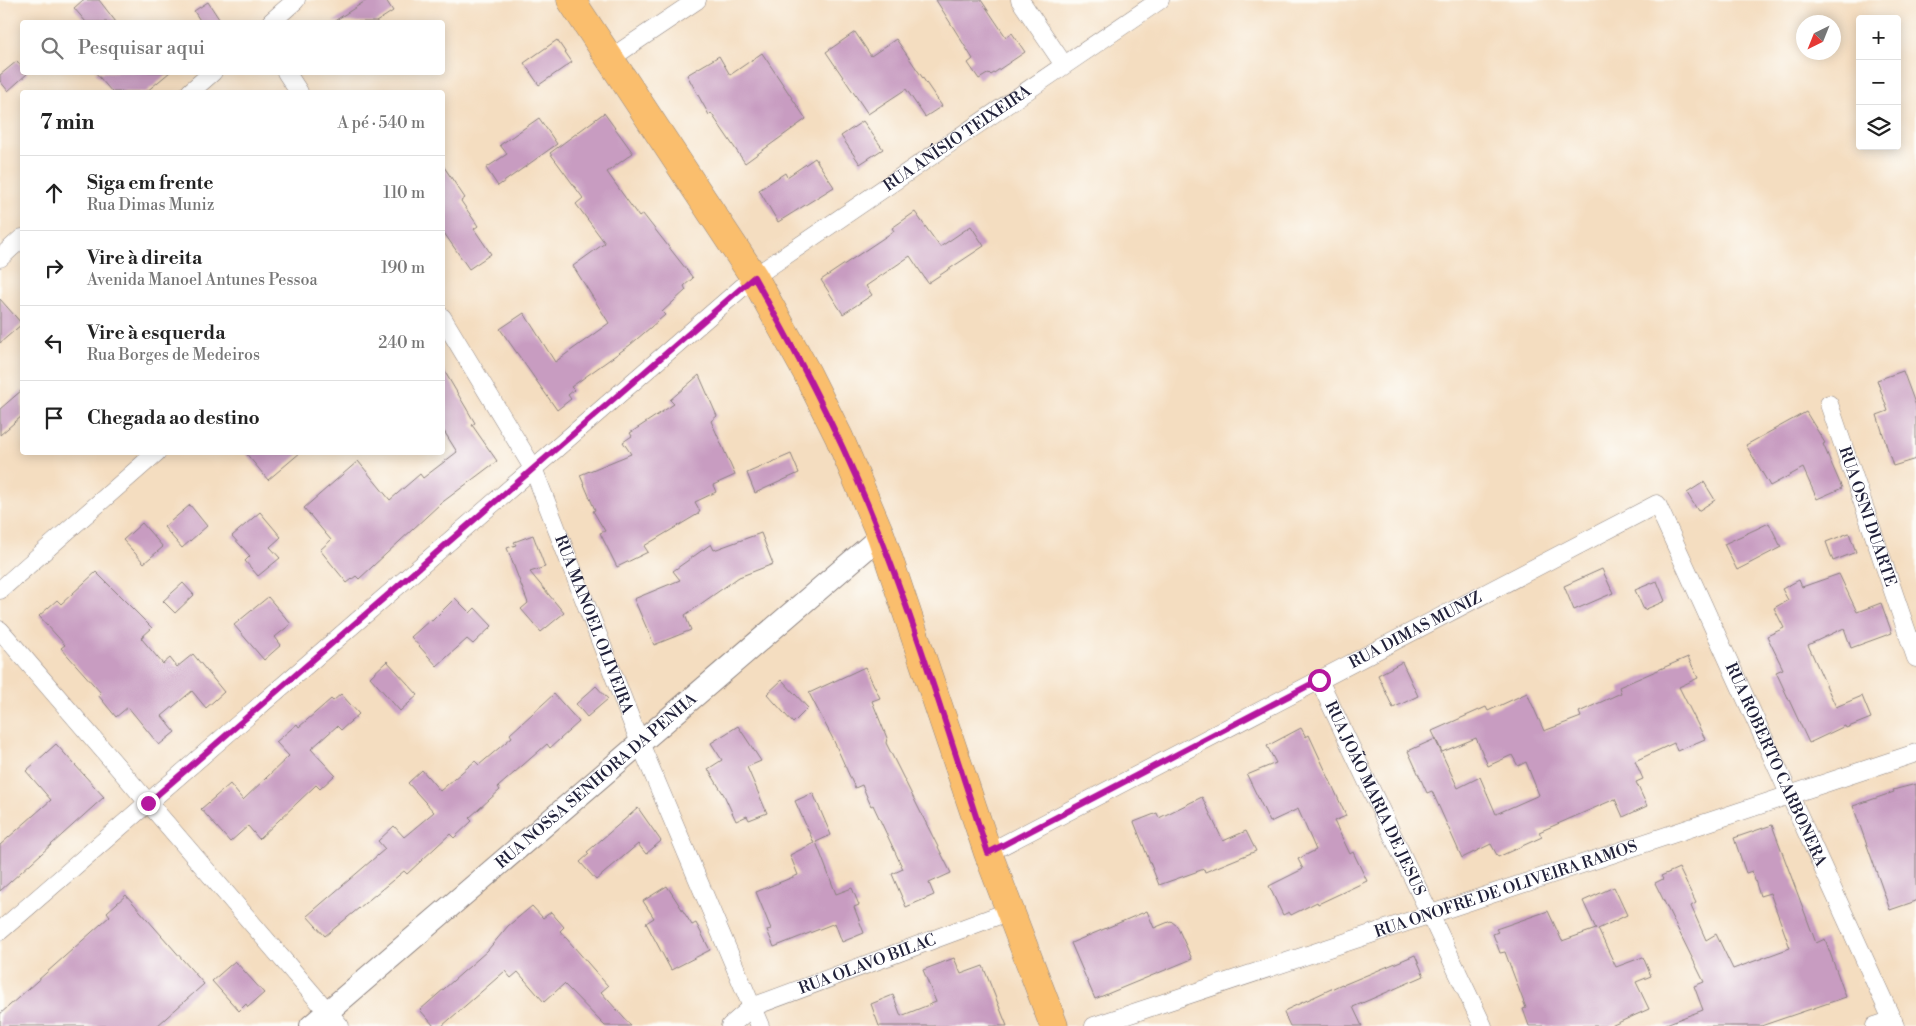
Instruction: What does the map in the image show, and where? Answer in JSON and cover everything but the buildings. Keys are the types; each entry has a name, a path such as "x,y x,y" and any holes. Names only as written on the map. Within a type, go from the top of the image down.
{"main road":[{"path":"571,0 612,58 754,277 811,381 839,438 880,536 988,853 1054,1026"}],"street":[{"path":"273,20 296,0"},
{"path":"612,58 697,0"},
{"path":"1020,0 1064,66"},
{"name":"RUA ANÍSIO TEIXEIRA","path":"0,931 754,277 1160,0"},
{"path":"192,90 210,75"},
{"path":"288,75 298,90"},
{"path":"0,258 20,240"},
{"name":"RUA MANOEL OLIVEIRA","path":"445,322 533,468 640,743 760,1026"},
{"name":"RUA OSNI DUARTE","path":"1829,404 1916,658"},
{"path":"0,590 154,455"},
{"name":"RUA DIMAS MUNIZ","path":"988,853 1658,504"},
{"name":"RUA ROBERTO CARBONERA","path":"1658,504 1894,1023"},
{"name":"RUA NOSSA SENHORA DA PENHA","path":"326,1021 640,743 880,536"},
{"path":"0,630 148,803 326,1021"},
{"name":"RUA JOÃO MARIA DE JESUS","path":"1319,680 1483,1026"},
{"name":"RUA ONOFRE DE OLIVEIRA RAMOS","path":"1094,1026 1916,753"},
{"name":"RUA OLAVO BILAC","path":"730,1026 752,1007 1010,910"},
{"path":"1876,1026 1894,1023"}],"route":[{"path":"148,803 754,277 807,373 839,438 867,502 918,642 988,853 1319,680"}]}
